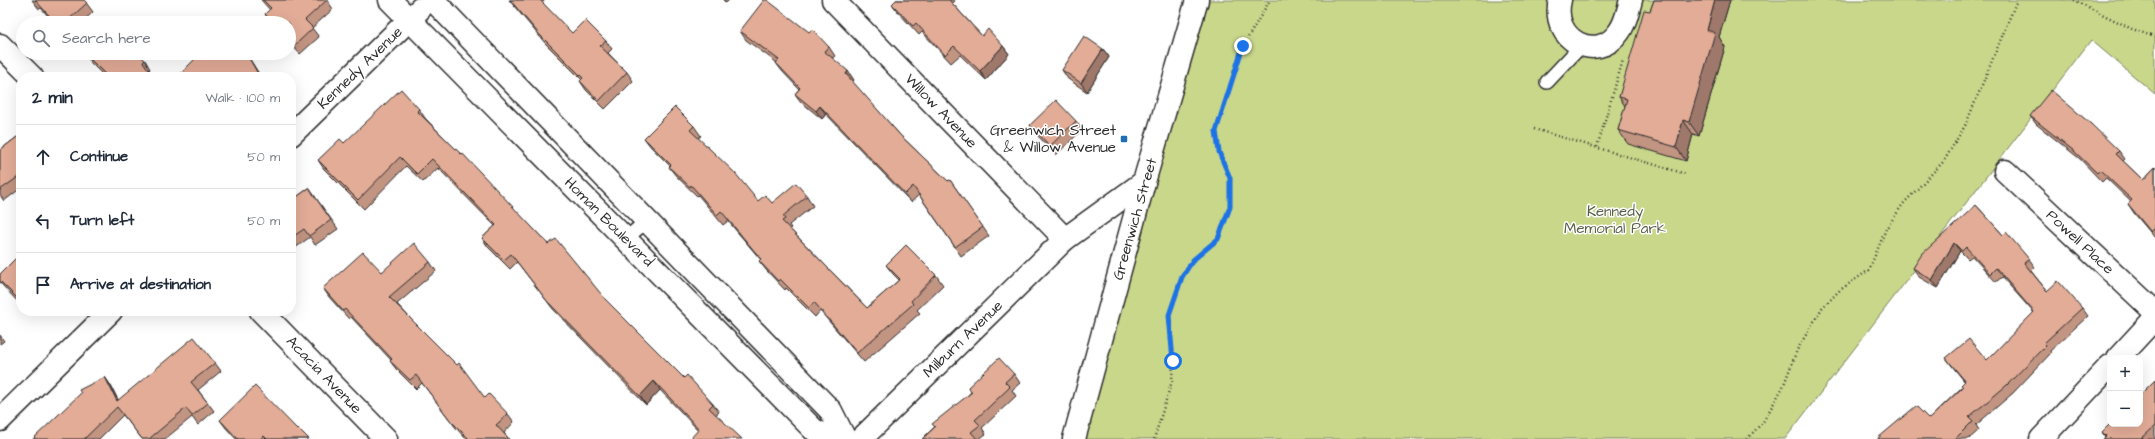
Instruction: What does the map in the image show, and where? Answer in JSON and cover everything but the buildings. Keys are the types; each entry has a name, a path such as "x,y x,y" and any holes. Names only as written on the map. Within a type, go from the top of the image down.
{"street":[{"name":"Homan Boulevard","path":"390,0 813,429 831,439"},
{"name":"Kennedy Avenue","path":"296,130 429,0"},
{"name":"Homan Boulevard","path":"433,0 831,411 845,439"},
{"name":"Willow Avenue","path":"833,0 1065,239"},
{"name":"Greenwich Street","path":"1074,439 1144,182 1169,102 1197,0"},
{"path":"1560,0 1557,13 1559,23 1564,33 1572,40 1582,45 1592,46 1603,44 1612,40 1619,32 1624,23 1631,0"},
{"path":"0,45 27,72"},
{"name":"Powell Place","path":"2005,171 2155,312"},
{"path":"1065,239 1144,182"},
{"name":"Milburn Avenue","path":"861,439 1065,239"},
{"path":"0,420 106,316"},
{"name":"Acacia Avenue","path":"266,316 386,439"},
{"path":"2121,355 2155,318"},
{"path":"2041,439 2107,369"}],"lane":[{"path":"1547,82 1582,45"},
{"path":"626,239 646,221"}],"path":[{"path":"1154,439 1172,381 1173,361 1169,315 1182,277 1193,260 1218,239 1230,207 1230,178 1219,152 1216,131 1243,46 1270,0"},
{"path":"1747,439 1763,422 1783,387 1797,350 1822,308 1840,290 1869,270 1886,229 1903,204 1944,161 1966,124 2017,0"},
{"path":"2074,0 2132,29 2155,37"},
{"path":"1597,147 1624,56"},
{"path":"1534,128 1686,174"}],"green space":[{"name":"Kennedy Memorial Park","path":"1197,0 2155,0 2155,94 2091,40 1785,439 1074,439"}],"place":[{"name":"Greenwich Street & Willow Avenue","path":"1124,139"}],"route":[{"path":"1173,361 1170,342 1169,315 1182,277 1193,260 1218,239 1230,207 1230,178 1219,152 1216,131 1243,46"}]}
